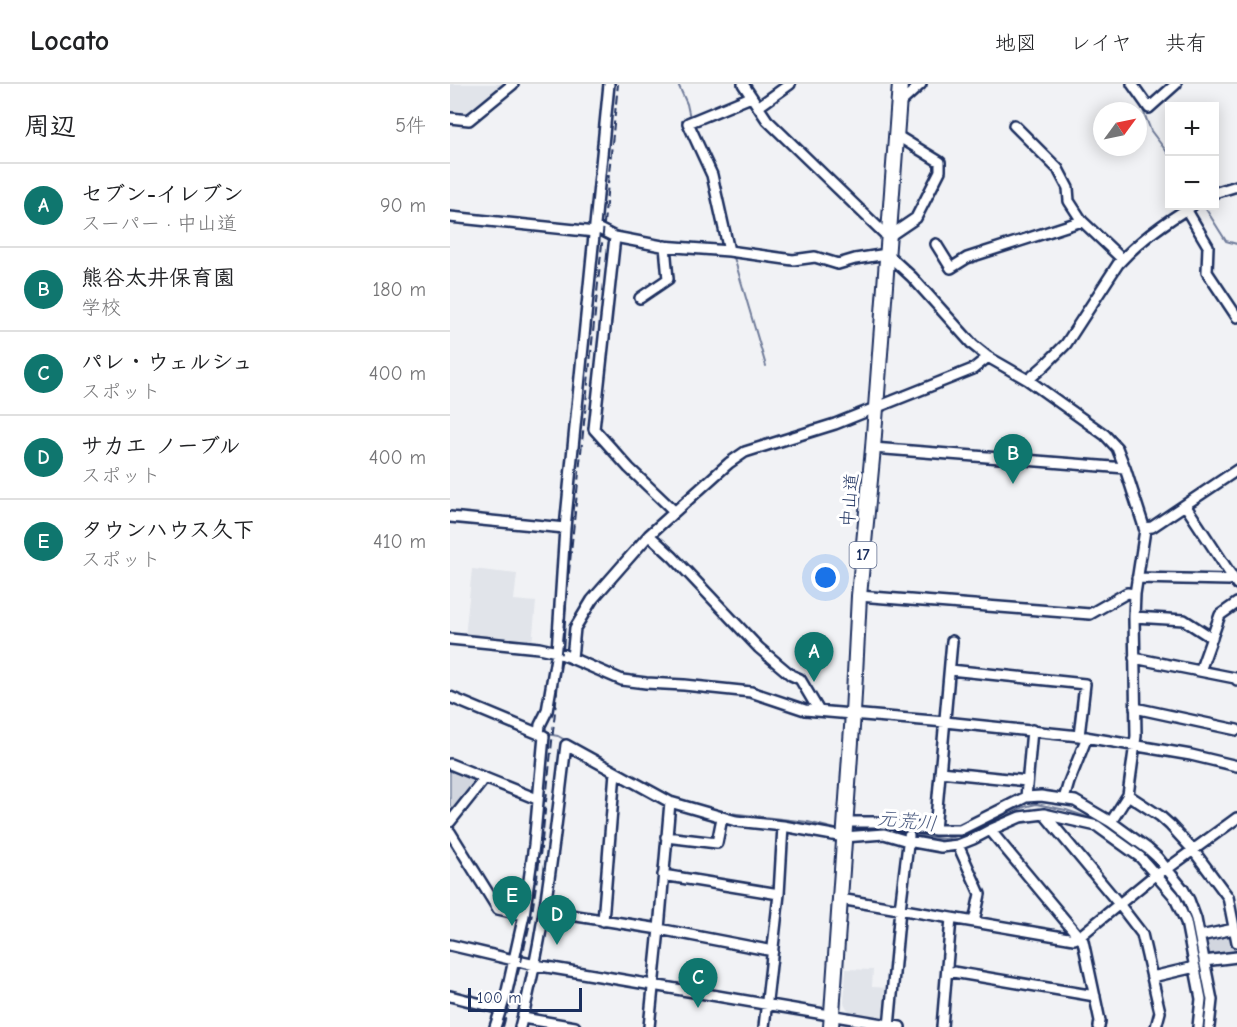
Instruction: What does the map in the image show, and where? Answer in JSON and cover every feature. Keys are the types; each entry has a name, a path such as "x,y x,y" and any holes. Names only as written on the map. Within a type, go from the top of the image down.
{"highway":[{"name":"中山道","path":"831,1021 859,596 873,448 900,84"}],"street":[{"path":"450,118 469,120 513,84"},
{"path":"540,730 547,711 557,652 565,528 609,84"},
{"path":"743,84 767,120 888,237 916,218 940,171 940,162 896,135"},
{"path":"758,107 790,84"},
{"path":"898,105 921,84"},
{"path":"1132,84 1149,108 1176,84"},
{"path":"729,251 712,175 688,123 751,97"},
{"path":"1014,125 1058,169 1068,188 1069,201 1082,221 1122,259"},
{"path":"1219,192 1237,186"},
{"path":"1028,380 1066,344 1122,259 1185,210"},
{"path":"1190,210 1208,246 1207,272 1237,317"},
{"path":"450,217 595,229 615,237 665,246 729,251 793,260 815,257 838,264 887,254 912,277 967,339 988,357 1028,380 1105,435 1117,448 1144,528 1134,616 1137,736 1128,795 1111,822"},
{"path":"936,244 951,268 967,258 1082,221"},
{"path":"615,237 594,429 674,511"},
{"path":"640,298 668,279 665,246"},
{"path":"572,658 575,628 592,600 649,535 729,463 746,452 835,424 972,369 988,357"},
{"path":"873,448 1125,468"},
{"path":"1144,528 1152,527 1237,470"},
{"path":"1185,505 1235,581"},
{"path":"450,517 565,528"},
{"path":"649,535 673,557 759,648 791,675 800,679 819,711"},
{"path":"1137,578 1235,581"},
{"path":"859,596 1090,614 1127,593 1135,594"},
{"path":"1200,671 1220,615 1237,603"},
{"path":"1134,616 1184,620 1212,638"},
{"path":"450,639 539,648 557,652 622,680 751,692 805,710 1083,736 1135,744 1237,766"},
{"path":"935,830 952,641"},
{"path":"1134,658 1236,678"},
{"path":"950,670 1085,684 1083,736 1064,799"},
{"path":"450,697 540,730 544,736 534,845 524,915 495,1027"},
{"path":"1135,708 1237,730"},
{"path":"1026,797 1032,730"},
{"path":"575,1027 522,1023 545,911 566,745 669,802 736,821 783,826 844,837 884,834 941,847 958,845 1020,817 1044,814 1097,826 1140,856 1180,906 1186,922 1201,999 1198,1027"},
{"path":"450,764 537,799"},
{"path":"603,921 615,772"},
{"path":"940,772 1027,781"},
{"path":"450,822 485,778"},
{"path":"1128,795 1170,825 1193,850 1228,897 1237,942"},
{"path":"844,822 874,822 911,828 960,830 1026,797 1041,796 1075,801 1111,822 1148,849 1183,889 1189,900 1200,936 1212,1000 1209,1027"},
{"path":"649,1027 669,802"},
{"path":"1044,814 1142,934 1160,1012 1156,1027"},
{"path":"666,837 717,843 723,818"},
{"path":"840,899 1074,939 1156,874 1167,869 1237,818"},
{"path":"765,1027 779,894 783,826"},
{"path":"889,1026 900,909 911,828"},
{"path":"990,830 1083,941 1100,1021 1099,1027"},
{"path":"450,832 498,909 524,915"},
{"path":"958,845 980,894 974,922"},
{"path":"663,875 779,894"},
{"path":"545,911 659,929 773,951"},
{"path":"942,1027 951,918"},
{"path":"1200,936 1234,929"},
{"path":"450,945 535,965 766,1004 831,1021 900,1027"},
{"path":"1204,962 1237,957"},
{"path":"1152,977 1195,967"},
{"path":"947,971 1095,996"},
{"path":"450,996 501,1009"}],"shaded area":[{"path":"450,84 509,84 469,117 450,115"},
{"path":"472,569 517,574 514,600 536,602 532,644 465,637"},
{"path":"450,767 480,780 450,817"},
{"path":"1231,931 1235,953 1208,958 1204,936"},
{"path":"846,969 873,970 872,987 889,988 884,1018 849,1012 844,1003"}],"waterway":[{"path":"678,84 687,104 690,118"},
{"path":"1135,97 1141,105 1151,131 1165,149"},
{"path":"1207,210 1226,241 1237,244"},
{"path":"733,254 766,366"},
{"name":"元荒川","path":"547,734 567,741"},
{"name":"元荒川","path":"580,747 678,800"},
{"name":"元荒川","path":"913,835 944,839 962,835 1024,807 1036,804 1066,810 1099,821 1144,853 1159,869"},
{"name":"元荒川","path":"720,812 808,822 839,830"},
{"name":"元荒川","path":"862,831 880,830"},
{"name":"元荒川","path":"892,832 907,834"},
{"name":"元荒川","path":"1163,873 1178,892 1191,921 1206,999 1203,1027"}],"railway":[{"path":"503,1027 532,914 542,841 618,84"}],"place":[{"name":"熊谷太井保育園","path":"1013,484"},
{"name":"セブン-イレブン","path":"814,682"},
{"name":"タウンハウス久下","path":"512,926"},
{"name":"サカエ ノーブル","path":"557,945"},
{"name":"パレ・ウェルシュ","path":"698,1008"}]}
